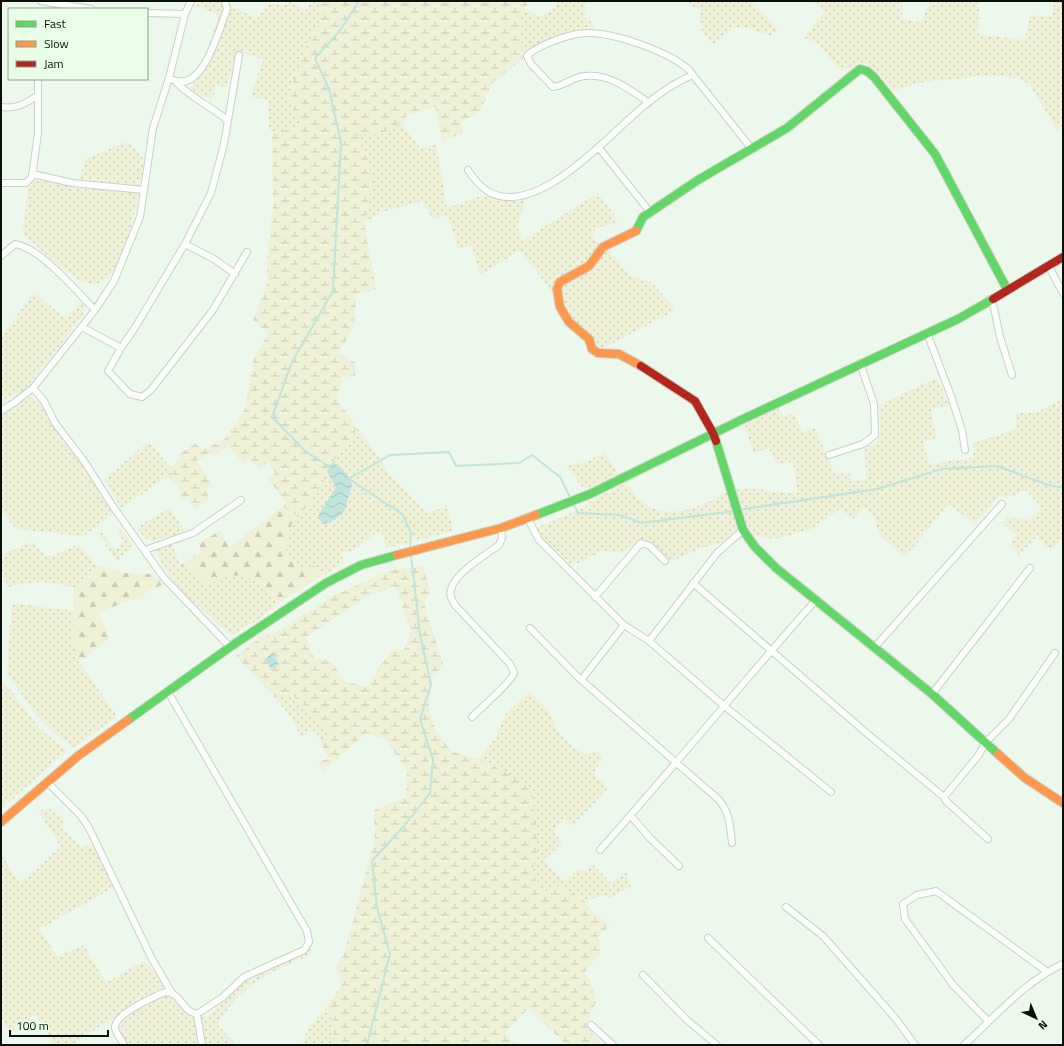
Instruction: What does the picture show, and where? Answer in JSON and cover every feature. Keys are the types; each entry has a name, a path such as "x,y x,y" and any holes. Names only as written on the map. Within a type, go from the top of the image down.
{"street":[{"path":"41,1 55,6 79,8"},
{"path":"1,411 33,388 96,310 114,281 135,232 143,204 153,128 169,78 185,14 190,1"},
{"path":"176,83 194,78 204,66 227,10 225,1"},
{"path":"148,13 185,14"},
{"path":"648,102 618,82 595,76 577,78 553,87 531,64 527,56 551,42 568,36 590,33 626,40 671,57 684,65 693,75 751,148"},
{"path":"239,55 224,144 211,193 185,244 108,371 130,394 142,397 147,394 213,310 247,252"},
{"path":"1008,289 935,154 903,112 867,70 860,69 797,121 751,148 643,217 636,230 631,235 603,247 589,266 560,282 557,289 560,307 572,326 587,337 590,347 595,352 619,354 645,368 671,387 693,399 713,433 743,530 755,547 776,568 815,601 932,694 1025,778 1063,803"},
{"path":"468,170 489,192 498,195 523,195 544,186 563,175 599,148 648,102 680,80 693,75"},
{"path":"169,78 185,92 217,111 227,120"},
{"path":"1,183 26,182 31,179 34,174 38,133 38,80"},
{"path":"1,107 16,107 26,104 37,96"},
{"path":"599,148 650,212"},
{"path":"34,174 72,183 144,190"},
{"path":"1,256 15,244 23,247 55,269 96,310"},
{"path":"185,244 214,259 235,274"},
{"path":"1,822 78,756 230,647 326,583 361,565 501,528 528,519 590,494 860,363 958,319 1063,257"},
{"path":"1048,265 1063,293"},
{"path":"990,299 1012,375"},
{"path":"82,327 121,348"},
{"path":"927,333 951,396 962,430 965,450"},
{"path":"829,455 863,444 875,435 874,404 860,363"},
{"path":"33,388 114,508 173,589 230,647"},
{"path":"145,550 193,533 241,500"},
{"path":"874,648 1002,504"},
{"path":"528,519 539,540 624,625 649,641 724,705 831,792"},
{"path":"472,717 510,680 514,673 510,664 454,605 451,588 460,575 499,545 502,538 501,528"},
{"path":"649,641 717,553 743,530"},
{"path":"595,597 641,543 650,546 665,561"},
{"path":"932,694 1030,568"},
{"path":"693,583 770,651 944,797 946,801 988,839"},
{"path":"600,850 677,764 724,705 815,601"},
{"path":"582,679 624,625"},
{"path":"530,628 582,679 724,806 729,815 732,843"},
{"path":"944,797 978,756 986,742 1009,719 1055,653"},
{"path":"168,692 274,873 308,936 309,942 304,950 244,977 223,998 197,1014"},
{"path":"47,782 80,816 88,828 152,959 172,993 189,1011 197,1014"},
{"path":"631,816 649,837 679,866"},
{"path":"988,1021 953,985 905,919 903,904 917,895 936,891 1046,971"},
{"path":"786,907 823,936 896,1019 915,1045"},
{"path":"708,938 819,1045"},
{"path":"964,1045 988,1021 1046,971 1063,964"},
{"path":"643,975 688,1021 717,1045"},
{"path":"124,1045 115,1026 118,1020 139,1004 165,992 172,993"},
{"path":"197,1014 202,1045"},
{"path":"591,1025 614,1045"}],"green space":[{"path":"197,1 223,1 257,19 270,3 283,6 291,1 305,11 312,1 322,1 318,27 307,43 302,117 303,123 293,129 272,132 269,128 268,100 251,97 263,60 239,51 233,63 227,87 215,84 213,98 204,97 191,89 195,81 205,72 209,44 219,15 195,5"},
{"path":"322,1 529,1 522,14 522,60 493,82 480,111 462,122 462,134 442,141 435,107 407,116 402,124 377,136 357,133 369,161 372,185 364,222 376,289 356,295 354,327 338,353 356,363 355,376 343,377 337,399 357,428 349,443 327,468 326,478 309,504 298,517 283,506 286,502 268,479 275,473 268,462 259,469 250,459 243,464 229,446 213,457 209,453 197,461 212,485 208,488 208,501 195,509 188,497 183,500 180,496 182,494 175,482 173,483 167,477 174,472 170,467 181,459 178,455 196,443 201,450 224,440 245,409 254,357 269,333 253,321 267,284 268,249 273,211 272,132 293,129 303,123 302,117 293,112 288,96 307,43 318,27"},
{"path":"558,1 586,1 585,18 593,23 594,27 587,33 583,34 558,34 557,41 522,60 522,14 524,9 540,17 554,9"},
{"path":"683,1 752,1 778,30 771,36 745,28 734,28 714,45 701,30 704,26 699,19 702,11"},
{"path":"811,1 902,1 902,19 921,22 931,1 979,1 978,34 1025,40 1030,15 1052,17 1054,1 1063,1 1063,126 1057,130 1030,85 1019,78 991,75 918,83 892,91 876,70 861,62 841,71 816,42 804,38 825,11"},
{"path":"402,124 420,148 436,145 447,208 481,196 525,201 517,227 522,241 598,193 618,220 611,225 598,227 593,234 595,240 615,257 629,275 652,283 676,310 598,351 589,348 546,284 520,250 480,275 471,245 458,249 448,215 436,219 431,216 422,201 382,212 364,222 372,185 357,133 377,136"},
{"path":"123,143 130,143 144,160 139,191 128,236 120,257 111,273 100,283 86,283 71,275 25,236 22,229 26,209 28,180 35,176 76,188 86,159"},
{"path":"34,293 65,318 82,302 86,306 83,315 30,384 19,393 1,402 1,337"},
{"path":"937,378 949,405 931,409 936,438 923,442 929,464 973,458 974,443 1017,429 1016,413 1036,413 1062,399 1063,539 1051,550 1036,537 1019,555 1010,544 1017,535 1002,523 1007,517 1029,520 1042,508 1026,490 1007,498 1000,495 975,524 948,504 913,548 903,556 881,537 873,516 864,507 853,519 840,509 811,529 776,539 758,537 722,542 698,549 673,561 665,557 644,539 622,552 603,550 579,563 570,564 534,529 587,506 589,502 627,483 642,502 658,510 667,511 692,508 709,502 728,492 747,488 783,493 798,493 793,462 777,464 769,448 754,453 744,425 778,408 783,417 793,413 803,432 815,428 835,474 850,473 852,482 867,479 864,448 876,444 881,434 879,405"},
{"path":"30,397 40,400 113,514 83,536 16,529 1,511 1,415"},
{"path":"357,428 380,459 386,471 428,514 447,505 453,531 387,548 382,533 375,533 356,549 341,554 344,563 320,577 315,566 297,569 285,549 292,523 309,504 326,478 327,468 349,443"},
{"path":"149,441 174,472 121,508 105,479"},
{"path":"604,452 618,474 584,489 566,466 587,462"},
{"path":"283,506 298,517 292,523 285,549 297,569 315,566 320,577 281,601 248,577 240,575 232,576 209,584 180,565 201,552 199,543 220,531 229,547"},
{"path":"170,508 185,532 150,541 143,536 137,527"},
{"path":"121,529 133,545 117,561 97,533 101,531 115,550 124,542 118,532"},
{"path":"33,542 45,556 54,555 79,544 96,566 89,577 78,586 72,587 41,582 8,587 1,571 1,555"},
{"path":"171,542 180,565 194,573 208,584 231,576 240,575 247,577 262,586 281,601 258,620 231,635 188,597 169,575 162,563 156,547"},
{"path":"96,566 104,566 123,573 151,574 164,584 146,592 143,599 127,601 98,613 110,638 79,662 73,643 74,588 88,581"},
{"path":"423,566 430,590 424,604 443,664 432,680 429,706 435,729 451,751 492,764 531,789 537,830 538,861 529,872 548,893 556,885 582,898 592,911 610,925 598,936 601,952 584,973 590,980 596,1002 586,1025 602,1045 566,1045 529,1008 505,1033 517,1045 333,1045 334,1038 329,1004 342,984 336,968 344,954 375,838 374,810 406,797 407,771 386,740 366,733 323,772 318,763 328,758 321,743 331,731 291,694 275,698 236,656 261,637 277,632 334,595 395,569","holes":["395,586 411,631 404,650 392,649 366,687 344,681 331,661 314,658 306,637 367,597"]},
{"path":"12,603 73,611 73,643 79,662 117,716 74,748 57,736 38,717 7,674"},
{"path":"1,681 13,693 39,728 67,751 1,809"},
{"path":"530,692 549,711 559,733 569,744 585,755 599,751 603,758 593,773 608,788 573,826 565,819 553,831 562,843 544,860 564,882 577,869 584,871 592,864 611,883 626,872 631,886 610,898 602,895 585,902 582,898 548,893 529,872 492,764 478,760 495,739 505,715"},
{"path":"290,694 331,731 321,743 315,730 301,737 291,717 275,698"},
{"path":"51,809 64,820 61,828 81,847 95,844 101,862 114,887 40,929 57,957 84,945 106,983 144,961 157,974 163,987 71,1045 54,1045 35,1014 10,1033 1,1017 1,854 20,883 61,847 38,811"},
{"path":"310,945 311,955 269,974 258,981 237,998 227,1010 217,1024 236,1045 128,1045 121,1030 121,1025 128,1016 141,1008 168,995 175,999 189,1015 208,1017 241,982"},
{"path":"329,1004 334,1038 333,1045 303,1045 307,1030"}],"water":[{"path":"331,463 335,464 344,471 352,485 344,512 332,522 324,524 319,519 319,514 336,487 327,472"},
{"path":"273,652 279,665 271,669 265,659"}],"waterway":[{"path":"330,467 305,451 272,417 292,362 333,291 341,142 329,89 315,58 339,32 359,1"},
{"path":"348,479 390,455 449,452 456,466 519,463 532,455 560,477 571,499"},
{"path":"738,510 877,489 942,469 997,466 1048,485 1063,488"},
{"path":"349,479 402,514 411,533 410,550"},
{"path":"573,503 578,513 620,515 642,523 734,511"},
{"path":"367,1045 390,954 377,907 372,861 404,826 430,793 433,760 420,719 431,685 420,634 411,555"}],"traffic: fast":[{"path":"636,231 643,217 698,180 787,128 860,69 867,71 874,77 935,154 1007,289"},
{"path":"536,515 590,494 743,419 958,319 993,299"},
{"path":"716,441 743,530 755,547 776,568 932,694 998,754"},
{"path":"128,720 230,647 326,583 361,565 397,555"}],"traffic: slow":[{"path":"636,231 603,247 589,266 560,282 557,289 560,307 569,322 589,339 592,349 598,353 619,354 641,366"},
{"path":"397,555 501,528 536,515"},
{"path":"1,822 78,756 128,720"},
{"path":"998,754 1025,778 1063,803"}],"traffic: jam":[{"path":"993,299 1063,257"},
{"path":"641,366 695,401 716,441"}]}
